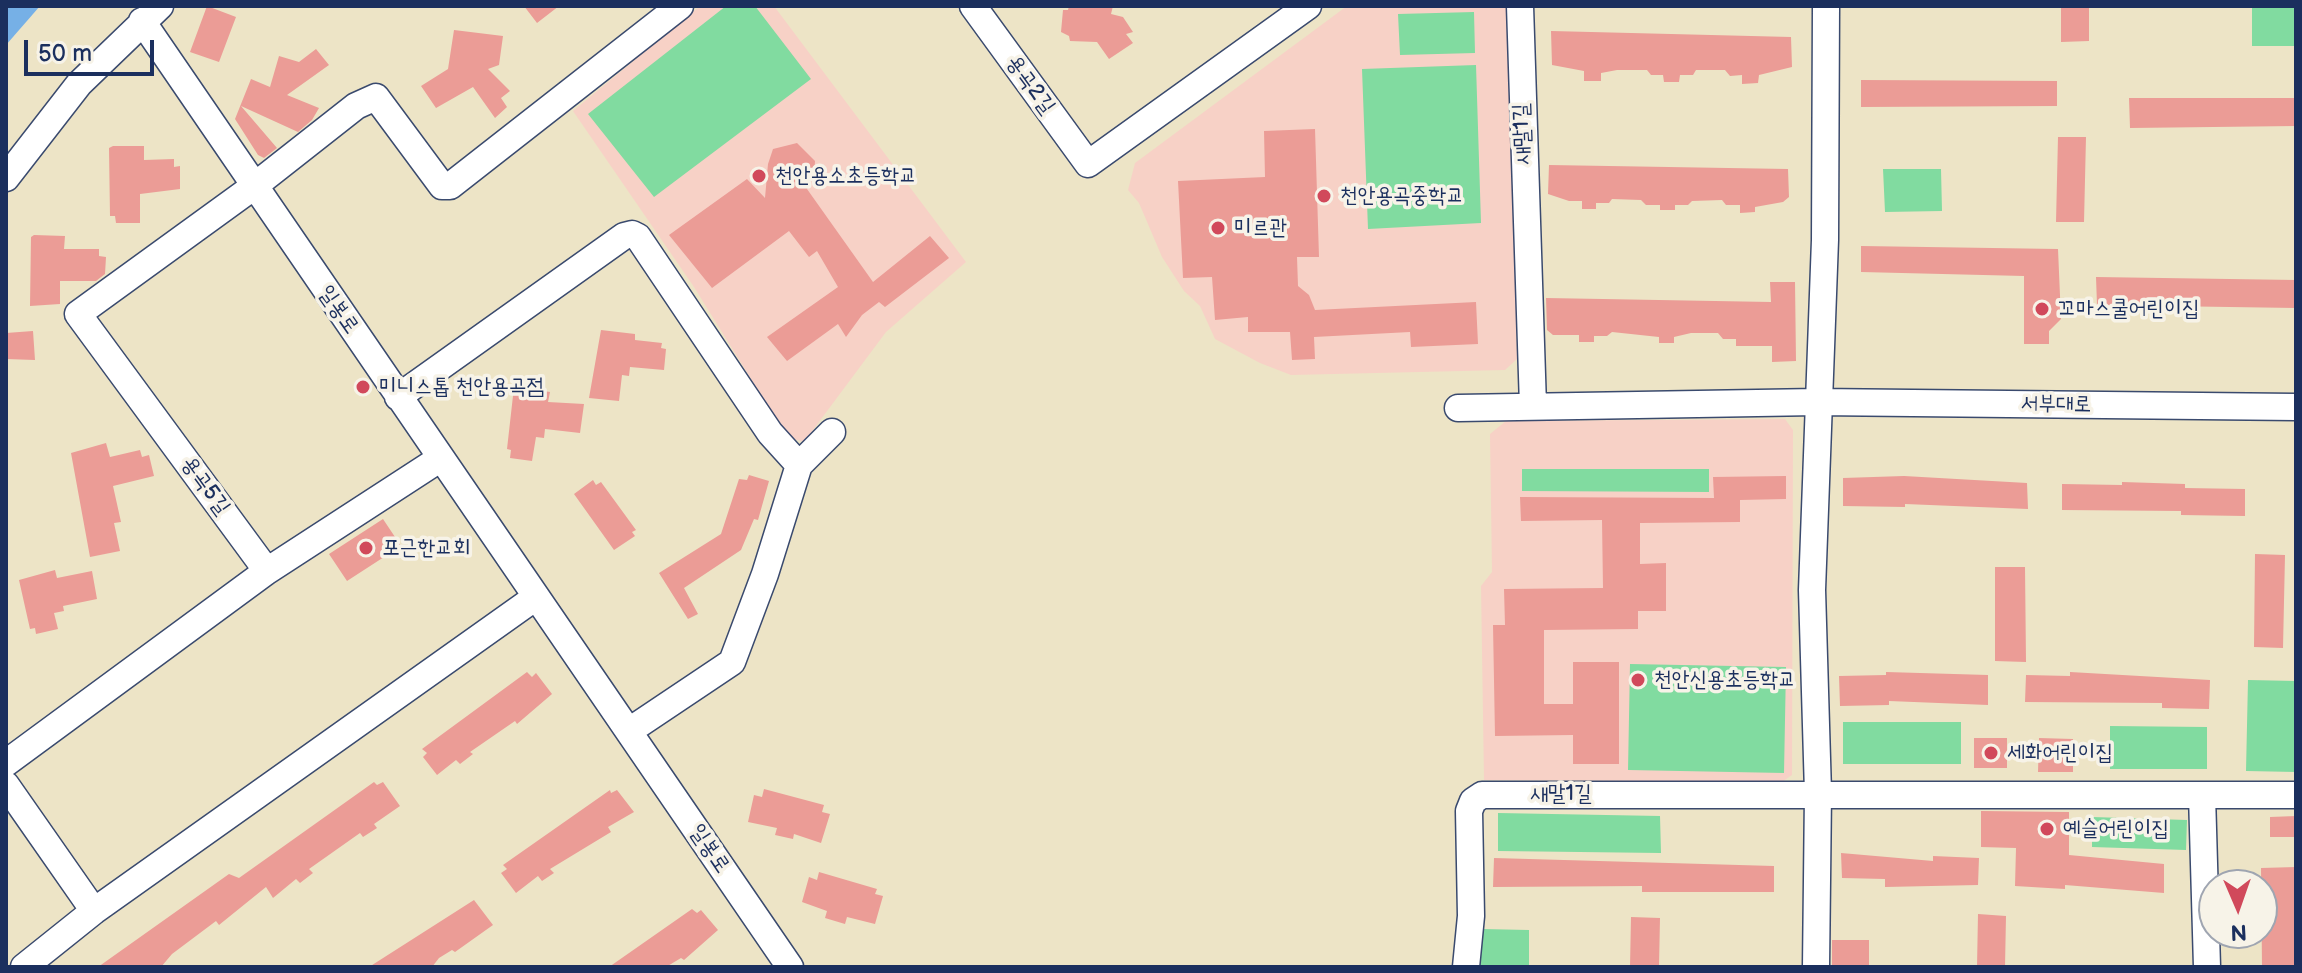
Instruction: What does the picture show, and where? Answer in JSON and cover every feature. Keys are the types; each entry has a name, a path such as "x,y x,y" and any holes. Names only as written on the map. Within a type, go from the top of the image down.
{"street":[{"path":"253,187 356,106 376,97 442,186 450,186 680,6"},
{"name":"용곡2길","path":"973,6 1088,164 1308,6"},
{"name":"새말1길","path":"1520,6 1533,406"},
{"path":"1816,967 1818,793 1812,590 1825,240 1826,6"},
{"path":"6,178 79,84 151,13"},
{"name":"일봉로","path":"151,13 253,187 790,967"},
{"name":"용곡5길","path":"253,187 78,314 267,571"},
{"path":"398,397 624,236 632,234 638,237 770,433 799,465"},
{"path":"1458,408 1817,402"},
{"name":"서부대로","path":"1817,402 2296,407"},
{"path":"629,731 732,662 765,574 799,465 832,432"},
{"path":"6,763 267,571 441,458"},
{"path":"24,967 94,911 536,597"},
{"path":"6,785 94,911"},
{"path":"1818,793 2296,795"},
{"name":"새말1길","path":"1466,967 1471,916 1469,811 1473,801 1482,795 1818,793"},
{"path":"2202,795 2207,967"}],"shaded area":[{"name":"천안용소초등학교","path":"700,6 774,6 966,262 886,332 804,442 787,437 694,287 573,111"},
{"name":"천안용곡중학교","path":"1347,6 1511,6 1517,359 1505,370 1291,375 1260,363 1215,339 1200,306 1184,291 1162,257 1139,203 1128,190 1135,163"},
{"name":"천안신용초등학교","path":"1785,419 1793,430 1792,775 1782,782 1484,780 1481,586 1492,572 1490,434 1506,421"}],"green space":[{"path":"726,6 755,6 811,79 654,197 588,114"},
{"path":"2252,6 2296,6 2296,46 2252,46"},
{"path":"1474,12 1475,53 1400,55 1398,14"},
{"path":"1476,65 1481,223 1368,229 1362,69"},
{"path":"1883,169 1941,169 1942,211 1885,212"},
{"path":"1522,469 1709,469 1709,492 1522,491"},
{"path":"1630,664 1786,667 1784,773 1628,770"},
{"path":"2248,680 2296,681 2296,772 2246,771"},
{"path":"1843,722 1961,722 1961,764 1843,764"},
{"path":"2110,726 2207,727 2207,769 2110,769"},
{"path":"1498,813 1660,816 1661,853 1498,851"},
{"path":"2092,817 2187,820 2186,850 2092,847"},
{"path":"1482,929 1529,930 1529,967 1478,967"}],"water":[{"path":"6,6 40,6 6,45"}],"building":[{"path":"207,6 236,17 219,62 190,52"},
{"path":"524,6 559,6 537,23"},
{"path":"1069,6 1113,6 1111,14 1123,17 1133,32 1126,34 1133,43 1109,59 1097,42 1070,41 1069,36 1061,32 1063,10 1068,10"},
{"path":"2061,6 2089,6 2089,41 2061,42"},
{"path":"454,30 503,36 499,65 488,69 510,91 501,98 507,107 495,118 473,87 436,108 421,86 448,69"},
{"path":"1551,31 1791,37 1792,67 1759,75 1758,83 1742,84 1742,75 1730,76 1725,70 1696,70 1693,75 1680,75 1679,82 1664,82 1663,75 1651,75 1647,70 1617,70 1601,73 1601,81 1584,81 1584,71 1552,65"},
{"path":"316,49 329,65 287,95 319,108 312,120 298,132 241,106 277,148 264,158 258,155 235,119 251,79 270,87 279,56 299,62"},
{"path":"1861,80 2057,81 2057,106 1861,107"},
{"path":"2129,98 2296,98 2296,126 2130,128"},
{"path":"1315,129 1319,257 1297,257 1298,286 1309,295 1315,310 1476,302 1478,344 1411,347 1410,332 1314,337 1315,359 1292,360 1290,332 1248,332 1248,317 1215,320 1212,277 1183,278 1178,181 1265,177 1264,131"},
{"path":"2058,137 2086,137 2084,222 2056,222"},
{"path":"797,143 815,161 814,177 807,189 873,282 930,236 949,258 885,307 879,302 862,315 846,337 838,324 787,361 767,337 838,287 817,251 809,257 789,231 712,288 669,235 747,179 765,198 768,164 773,149"},
{"path":"144,146 144,160 174,159 174,167 180,166 180,189 140,194 140,223 116,223 115,216 110,216 109,148"},
{"path":"1549,165 1788,169 1789,197 1783,202 1755,207 1755,212 1740,213 1740,205 1726,205 1722,200 1692,201 1688,205 1675,205 1675,210 1660,210 1660,205 1646,205 1641,200 1612,199 1609,203 1596,203 1596,209 1582,209 1582,201 1569,201 1548,194"},
{"path":"65,236 64,249 99,249 99,256 106,257 105,274 96,281 60,281 60,304 30,306 31,237"},
{"path":"1861,246 2058,249 2061,319 2049,331 2049,344 2024,344 2024,276 1861,272"},
{"path":"2096,277 2296,280 2296,308 2097,305"},
{"path":"1770,282 1795,282 1796,361 1772,362 1772,346 1736,346 1736,339 1723,339 1718,333 1691,333 1674,337 1674,343 1659,343 1659,337 1612,332 1607,336 1594,336 1594,342 1579,342 1579,335 1553,335 1547,330 1546,298 1771,302"},
{"path":"601,330 635,334 635,340 662,343 661,348 666,349 664,370 630,367 629,376 622,375 619,401 589,398"},
{"path":"33,331 35,360 6,359 6,333"},
{"path":"514,387 550,392 548,402 584,404 580,433 545,429 544,438 536,437 532,461 510,458 511,450 507,449"},
{"path":"106,443 110,457 140,450 142,457 149,455 154,476 113,486 121,522 114,523 120,551 90,557 71,453"},
{"path":"749,475 769,481 758,520 754,519 741,550 684,588 698,614 688,619 659,573 721,534 739,479 747,480"},
{"path":"1786,476 1786,499 1740,500 1740,522 1640,523 1640,564 1666,563 1666,611 1638,611 1638,629 1544,630 1544,704 1573,704 1573,662 1619,662 1619,764 1573,764 1573,735 1495,736 1493,625 1505,625 1504,589 1603,588 1602,520 1521,521 1520,497 1714,498 1713,477"},
{"path":"1904,476 2027,483 2028,509 1905,504 1905,507 1843,506 1843,478"},
{"path":"593,480 596,485 601,482 636,530 632,532 635,536 614,550 574,494"},
{"path":"2122,482 2185,484 2185,488 2245,489 2245,516 2181,515 2181,511 2062,510 2062,484 2122,485"},
{"path":"383,519 401,546 347,581 329,554"},
{"path":"2255,554 2285,555 2283,648 2254,647"},
{"path":"1995,567 2025,567 2026,662 1995,661"},
{"path":"55,570 57,578 92,571 97,599 63,606 64,611 54,613 58,629 36,634 35,628 30,629 19,580"},
{"path":"527,672 532,677 536,673 552,694 517,724 515,721 470,752 473,754 460,764 456,760 437,775 423,757 427,753 422,749"},
{"path":"1886,672 1988,675 1988,705 1889,701 1889,705 1840,706 1839,676 1886,675"},
{"path":"2070,672 2210,680 2209,709 2162,708 2162,703 2025,702 2026,675 2070,676"},
{"name":"세화어린이집","path":"1974,738 2007,738 2007,768 1974,768"},
{"path":"2039,738 2073,739 2073,772 2038,772"},
{"path":"374,782 377,785 383,782 400,806 374,824 377,828 363,837 360,833 309,869 313,873 300,883 296,879 273,898 266,887 219,925 216,921 172,954 161,967 98,967 229,874 239,878"},
{"path":"764,789 824,805 822,812 830,814 821,843 794,834 793,839 775,835 777,828 748,822 754,795 762,797"},
{"path":"610,790 611,793 617,790 634,812 608,827 611,832 550,869 554,873 542,881 538,876 516,893 501,873 507,869 503,865"},
{"path":"1981,811 2069,812 2069,855 2164,864 2164,893 2065,885 2065,889 2015,886 2016,848 1981,847"},
{"path":"2296,816 2296,837 2270,837 2270,817"},
{"path":"1841,853 1933,861 1933,856 1979,858 1978,885 1885,887 1885,879 1842,878"},
{"path":"1494,858 1774,866 1774,892 1642,892 1642,886 1493,887"},
{"path":"2296,867 2296,967 2262,967 2262,949 2278,949 2278,869 2261,868"},
{"path":"819,872 877,889 875,894 883,896 875,924 847,917 845,924 825,918 827,911 802,902 809,877 817,880"},
{"path":"474,900 493,925 455,952 452,950 439,958 432,967 369,967"},
{"path":"692,909 697,913 701,910 718,930 684,960 681,958 666,967 609,967"},
{"path":"1978,914 2006,916 2005,967 1977,967"},
{"path":"1631,917 1660,918 1659,967 1630,967"},
{"path":"1832,940 1869,940 1869,967 1832,967"}],"place":[{"name":"천안용소초등학교","path":"759,176"},
{"name":"천안용곡중학교","path":"1324,196"},
{"name":"미르관","path":"1218,228"},
{"name":"꼬마스쿨어린이집","path":"2042,309"},
{"name":"미니스톱 천안용곡점","path":"363,387"},
{"name":"포근한교회","path":"366,548"},
{"name":"천안신용초등학교","path":"1638,680"},
{"name":"세화어린이집","path":"1991,753"},
{"name":"예슬어린이집","path":"2047,829"}]}
